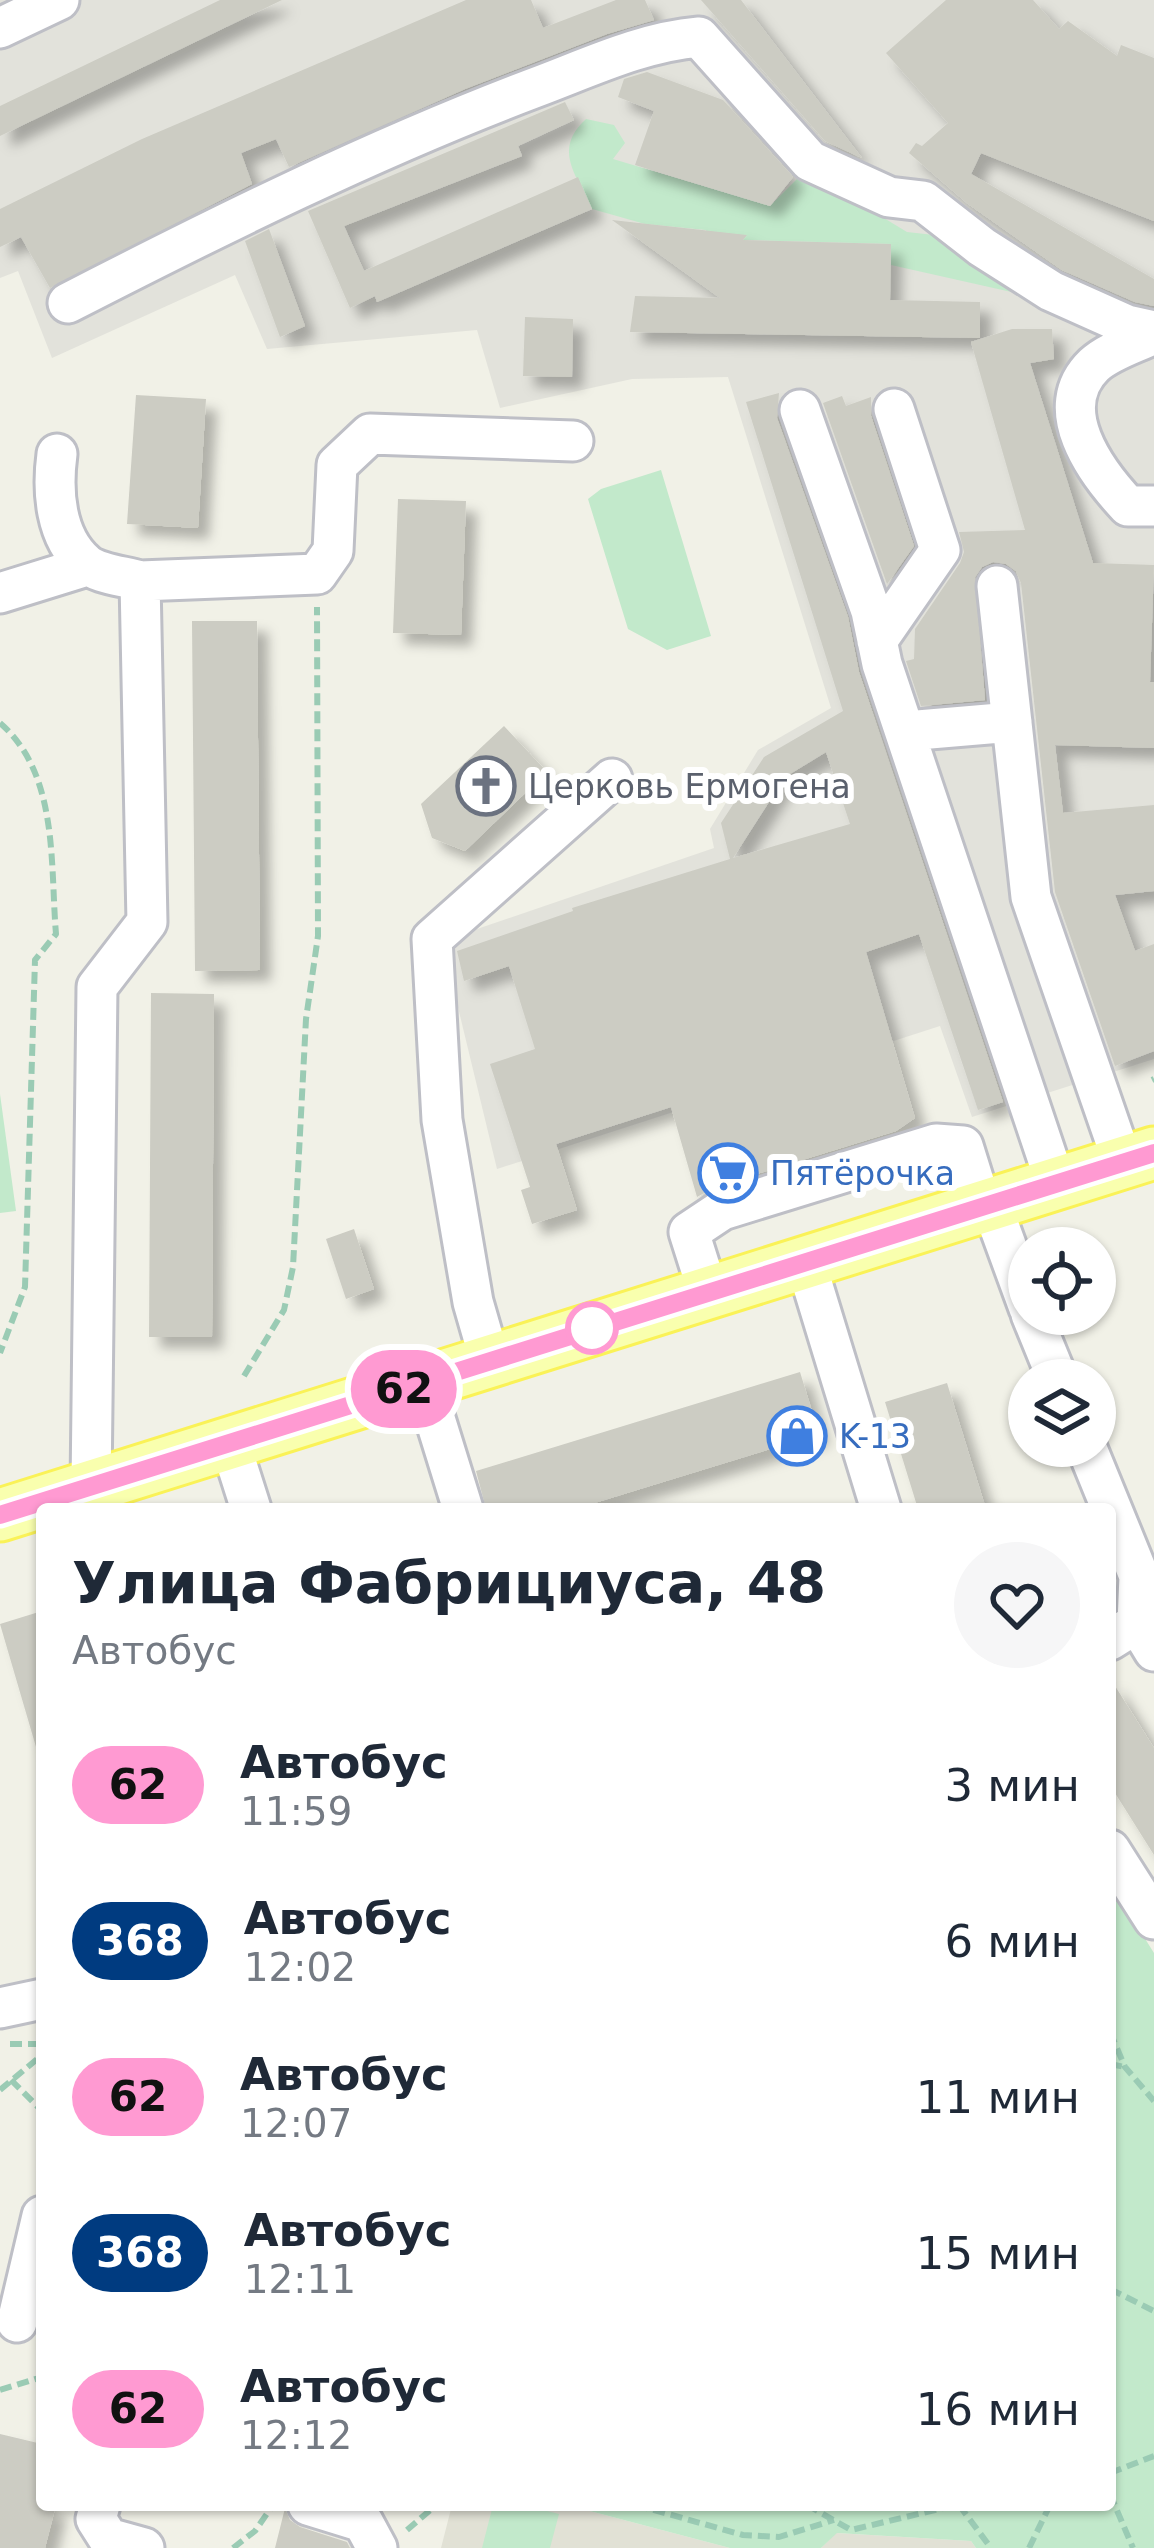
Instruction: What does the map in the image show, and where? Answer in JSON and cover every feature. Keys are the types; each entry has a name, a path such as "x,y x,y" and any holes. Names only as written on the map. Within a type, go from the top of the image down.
{"main road":[{"path":"39,1503 1138,1158"},
{"path":"0,1515 36,1504"}],"lane":[{"path":"0,28 59,0"},
{"path":"68,304 243,213 454,118 661,40 699,37 810,160 890,197 923,201 982,248 1051,291 1154,333"},
{"path":"1154,333 1097,362 1077,387 1074,419 1102,479 1128,506 1154,506"},
{"path":"877,641 940,550 894,409"},
{"path":"800,410 871,611 1056,1184"},
{"path":"0,593 87,566 140,581 317,574 333,550 337,465 370,434 573,441"},
{"path":"57,454 60,529 87,566"},
{"path":"91,1487 97,987 147,922 140,581"},
{"path":"997,586 1031,897 1082,1042 1138,1158"},
{"path":"906,731 1012,722"},
{"path":"490,1361 473,1302 442,1120 432,939 612,779"},
{"path":"1017,1066 1082,1042"},
{"path":"708,1292 689,1232 722,1210 936,1144 963,1146 1008,1257"},
{"path":"805,1261 879,1503"},
{"path":"424,1382 461,1503"},
{"path":"230,1443 248,1503"},
{"path":"1095,1467 1109,1503"},
{"path":"1116,1520 1139,1576 1134,1638"},
{"path":"1116,1859 1154,1919"},
{"path":"0,2008 36,2000"},
{"path":"20,2324 36,2245"},
{"path":"98,2511 96,2519 108,2538 144,2548"},
{"path":"327,2511 363,2522 390,2541"}],"path":[{"path":"244,1376 284,1310 293,1267 306,1019 318,936 317,574"},
{"path":"0,723 11,732 44,791 56,934 35,960 26,1286 0,1353"},
{"path":"0,2044 36,2044"},
{"path":"1116,2046 1125,2067 1154,2101"},
{"path":"0,2090 36,2060"},
{"path":"1116,2065 1125,2067"},
{"path":"11,2080 36,2105"},
{"path":"1116,2292 1154,2311"},
{"path":"0,2390 36,2379"},
{"path":"1116,2471 1154,2456"},
{"path":"1116,2508 1132,2547"},
{"path":"233,2548 255,2531 269,2511"},
{"path":"390,2541 428,2511"},
{"path":"657,2511 743,2536 779,2537 834,2520"},
{"path":"818,2511 850,2530 923,2511"},
{"path":"962,2511 991,2548"},
{"path":"1029,2548 1047,2511"}],"shaded area":[{"path":"0,0 1154,0 1154,1059 972,1117 940,1026 497,1169 442,941 714,848 710,829 758,750 831,708 728,377 632,379 500,408 477,330 267,349 235,275 52,358 18,271 0,278"},
{"path":"450,2511 590,2511 730,2548 441,2548"},
{"path":"836,2533 971,2541 976,2548 821,2548"}],"green space":[{"path":"586,119 614,125 625,143 613,159 770,206 797,179 826,183 907,232 934,235 979,266 1047,300 891,265 891,244 707,239 706,230 645,224 592,209 569,152 570,141"},
{"path":"661,470 711,636 667,650 628,629 588,499 601,489"},
{"path":"0,1094 16,1211 0,1213"},
{"path":"1116,1893 1154,1953 1154,2548 976,2548 971,2541 837,2533 821,2548 730,2548 590,2511 1116,2511"},
{"path":"491,2511 559,2514 550,2548 482,2548"}],"building":[{"path":"220,0 282,0 0,136 0,106"},
{"path":"466,0 531,0 543,28 616,0 645,0 654,20 465,89 289,167 276,139 241,153 252,184 50,288 21,237 0,247 0,209 142,139"},
{"path":"701,0 741,0 862,158 825,141"},
{"path":"946,0 1033,0 1059,29 1068,21 1117,56 1121,45 1154,58 1154,221 981,153 971,174 1154,279 1154,306 1062,270 968,204 909,153 916,143 922,146 948,123 886,53"},
{"path":"647,72 723,100 793,177 770,206 635,165 654,111 618,97 624,79"},
{"path":"565,102 574,120 518,146 522,156 344,226 364,271 578,177 592,209 377,302 375,296 350,308 308,211"},
{"path":"612,220 747,235 743,240 891,244 890,300 980,302 980,338 630,332 635,296 720,298"},
{"path":"269,229 305,326 280,337 245,241"},
{"path":"525,317 573,319 572,377 523,376"},
{"path":"1012,329 1052,329 1054,359 1030,363 1093,563 1154,565 1150,682 1154,682 1154,748 1055,745 1063,813 1154,805 1154,891 1115,895 1135,951 1154,944 1154,1051 1115,1066 1055,892 1016,571 993,562 975,577 985,700 921,706 906,661 914,659 915,629 960,563 964,552 959,532 1025,530 971,342"},
{"path":"779,393 777,418 848,617 859,672 1003,1102 978,1110 919,934 866,952 915,1118 896,1131 715,1187 697,1197 671,1107 556,1144 577,1210 532,1224 521,1190 530,1187 490,1064 535,1049 509,966 464,981 457,951 572,908 730,859 721,823 764,757 843,711 746,402","holes":["826,752 850,824 733,858 785,777"]},
{"path":"136,395 206,399 198,528 127,524"},
{"path":"842,396 846,406 871,397 871,416 914,546 887,584 823,403"},
{"path":"398,499 466,501 461,635 393,633"},
{"path":"192,621 257,621 260,970 195,971"},
{"name":"Церковь Ермогена","path":"504,726 547,772 465,851 432,838 421,804"},
{"path":"151,993 214,994 212,1337 149,1337"},
{"path":"354,1229 374,1289 346,1299 326,1239"},
{"path":"800,1372 819,1434 595,1503 484,1503 476,1471"},
{"path":"947,1383 984,1503 916,1503 885,1402"},
{"path":"36,1613 36,1747 0,1624"},
{"path":"1116,1688 1154,1748 1154,1855 1116,1795"},
{"path":"0,2434 36,2443 36,2511 54,2511 45,2548 0,2548"},
{"path":"286,2511 300,2527 347,2542 350,2548 275,2548"}],"bus line":[{"name":"62","path":"39,1503 1154,1153"},
{"name":"62","path":"0,1515 36,1504"}],"place":[{"name":"Церковь Ермогена","path":"486,786"},
{"name":"Пятёрочка","path":"728,1173"},
{"name":"K-13","path":"797,1436"}]}
